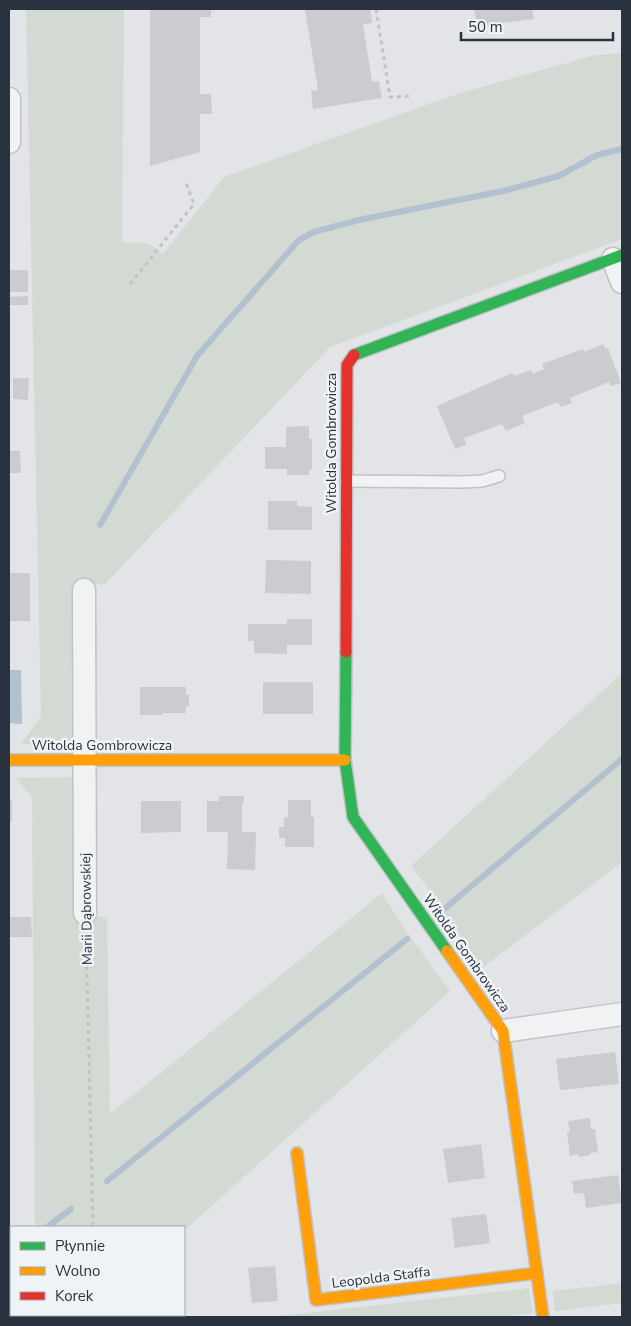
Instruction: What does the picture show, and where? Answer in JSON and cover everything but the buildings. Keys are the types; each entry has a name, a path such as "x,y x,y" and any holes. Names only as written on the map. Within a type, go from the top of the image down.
{"street":[{"path":"9,99 9,142"},
{"path":"618,257 622,282"},
{"name":"Witolda Gombrowicza","path":"503,1031 353,817 345,760 347,365 354,354 618,257"},
{"name":"Marii Dąbrowskiej","path":"84,590 85,913"},
{"name":"Witolda Gombrowicza","path":"9,760 345,760"},
{"path":"544,1317 503,1031 622,1014"},
{"name":"Leopolda Staffa","path":"297,1153 316,1300 537,1273"}],"lane":[{"path":"346,481 462,482 482,481 499,476"}],"path":[{"path":"376,9 390,97 410,96"},
{"path":"130,284 194,204 185,180"},
{"name":"Marii Dąbrowskiej","path":"85,913 93,1226"}],"shaded area":[{"path":"26,9 124,9 122,242 148,244 163,254 224,177 460,93 595,55 622,53 622,239 330,347 105,584 73,584 74,744 21,744 41,717"},
{"path":"622,673 622,862 481,969 434,896 411,866"},
{"path":"78,777 78,917 107,917 110,1114 382,893 404,928 450,991 185,1230 185,1226 35,1226 32,797 16,778"},
{"path":"9,1245 10,1316 127,1317 9,1317"},
{"path":"622,1283 622,1303 555,1311 553,1291"},
{"path":"529,1288 533,1313 503,1317 270,1317"}],"water":[{"path":"9,670 21,670 22,724 9,723"}],"waterway":[{"path":"100,525 197,356 299,240 314,232 359,220 503,191 559,176 597,155 622,149"},
{"path":"443,910 622,759"},
{"path":"107,1181 407,939"},
{"path":"48,1226 71,1209"}],"traffic: fast":[{"path":"354,355 622,255"},
{"path":"346,652 345,760 353,817 447,951"}],"traffic: slow":[{"path":"9,760 345,760"},
{"path":"447,951 503,1031 543,1317"},
{"path":"297,1153 316,1300 537,1273"}],"traffic: jam":[{"path":"346,652 347,365 354,355"}]}
